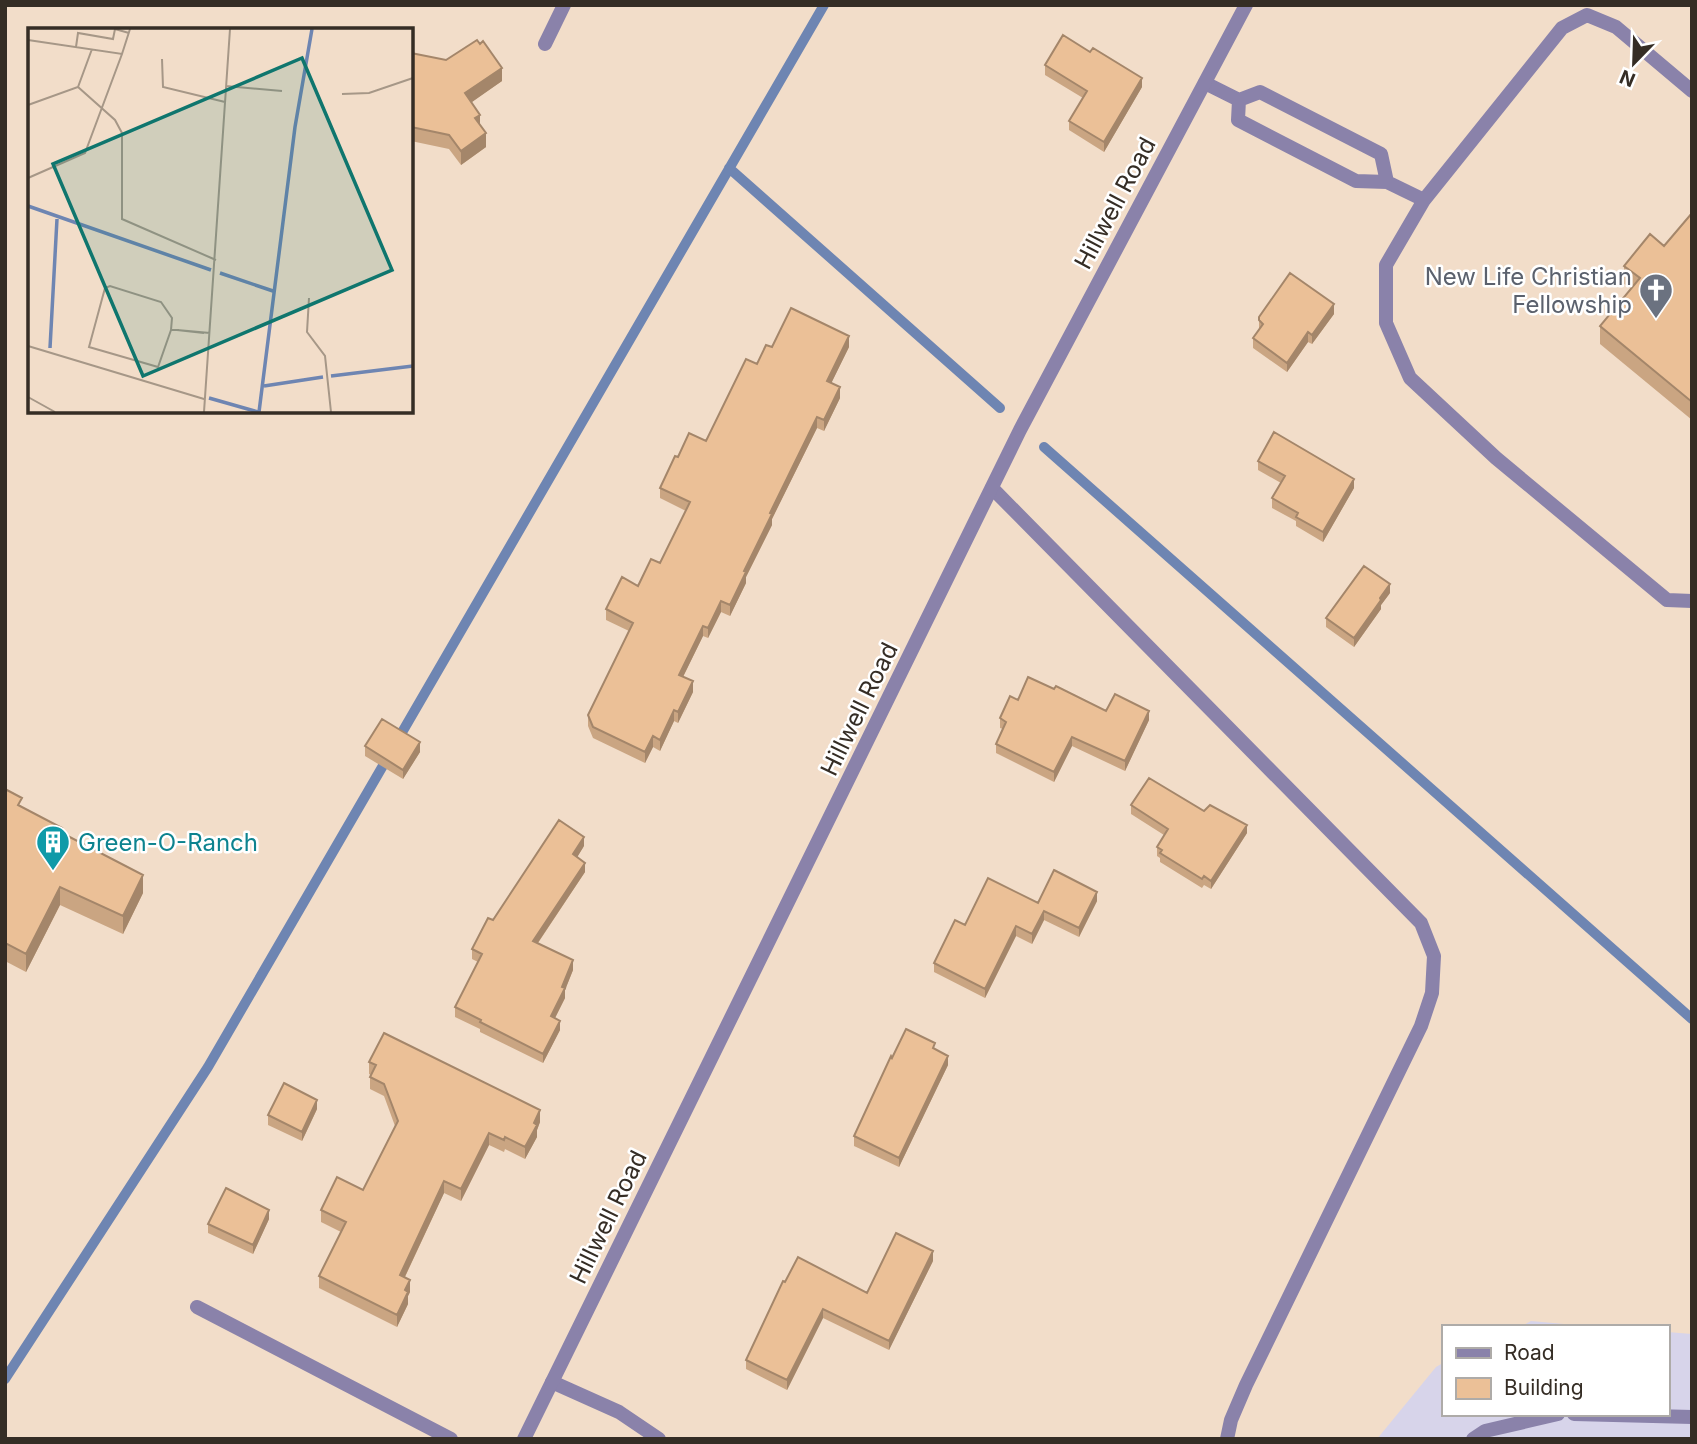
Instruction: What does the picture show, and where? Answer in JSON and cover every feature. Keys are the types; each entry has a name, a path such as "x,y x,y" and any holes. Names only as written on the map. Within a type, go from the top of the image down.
{"street":[{"path":"545,44 564,5"},
{"name":"Hillwell Road","path":"524,1439 1020,430 1246,5"},
{"path":"1692,90 1616,27 1587,15 1562,28 1423,200 1386,265 1386,323 1410,378 1496,458 1667,600 1692,601"},
{"path":"1205,83 1239,100 1260,92 1381,154 1387,182"},
{"path":"1239,100 1238,120 1356,181 1387,182 1423,200"},
{"path":"992,488 1421,923 1434,956 1432,993 1421,1026 1246,1385 1231,1420 1227,1439"},
{"path":"197,1307 452,1439"},
{"path":"552,1382 619,1412 659,1439"},
{"path":"1473,1439 1485,1431 1550,1416"},
{"path":"1653,1416 1692,1417"}],"shaded area":[{"path":"1531,1321 1575,1325 1524,1325"},
{"path":"1669,1332 1692,1334 1692,1439 1377,1439 1436,1367 1442,1364 1442,1416 1669,1416"}],"building":[{"path":"1063,35 1090,52 1093,48 1142,78 1104,142 1069,121 1087,91 1045,65"},
{"path":"477,40 480,44 483,41 502,68 465,93 480,115 475,118 486,133 461,151 449,135 413,127 413,53 446,60"},
{"name":"New Life Christian Fellowship","path":"1692,213 1692,402 1600,326 1640,278 1624,266 1650,234 1664,246"},
{"path":"1290,273 1334,304 1312,335 1308,332 1287,363 1253,338 1263,324 1259,317"},
{"path":"791,308 849,336 827,381 840,387 824,420 817,417 770,513 772,514 730,605 721,601 708,628 703,626 679,675 693,681 678,712 674,710 660,740 653,736 645,752 593,727 588,715 633,623 606,609 622,577 638,586 651,559 660,563 690,502 660,488 675,456 678,457 689,433 706,441 746,359 757,364 766,345 772,347"},
{"path":"1274,432 1354,479 1323,532 1296,517 1298,513 1272,498 1285,476 1258,461"},
{"path":"1364,566 1390,584 1354,638 1326,618"},
{"path":"1028,677 1054,689 1056,686 1106,711 1115,694 1149,711 1125,761 1072,737 1054,772 996,744 1006,722 1000,718 1010,696 1018,700"},
{"path":"382,719 420,742 403,770 365,746"},
{"path":"1149,778 1204,811 1210,805 1247,825 1211,881 1204,876 1202,879 1160,853 1162,850 1157,847 1168,829 1131,805"},
{"name":"Green-O-Ranch","path":"5,789 22,798 18,805 62,828 60,832 143,875 123,916 60,887 26,954 5,943"},
{"path":"559,820 584,837 573,854 585,863 533,941 573,960 562,987 565,988 551,1016 560,1021 543,1054 455,1007 482,954 472,949 488,918 493,920"},
{"path":"1054,870 1097,892 1079,928 1044,911 1032,934 1016,926 985,989 934,963 955,920 965,925 988,878 1038,903"},
{"path":"906,1029 935,1043 933,1048 948,1056 899,1158 854,1136"},
{"path":"384,1033 540,1110 534,1123 537,1125 525,1147 489,1133 461,1189 444,1181 400,1275 410,1280 405,1290 408,1292 397,1315 319,1276 346,1222 321,1210 337,1177 363,1190 398,1121 384,1084 370,1077 376,1065 369,1062"},
{"path":"284,1083 317,1100 302,1132 268,1115"},
{"path":"226,1188 269,1210 253,1245 208,1224"},
{"path":"896,1233 933,1251 889,1341 823,1309 787,1380 746,1360 783,1281 785,1282 798,1257 867,1293"}],"waterway":[{"path":"397,741 824,5"},
{"path":"729,168 1000,408"},
{"path":"1044,447 1692,1019"},
{"path":"5,1379 208,1067 388,757"}],"place":[{"name":"New Life Christian Fellowship","path":"1656,320"},
{"name":"Green-O-Ranch","path":"53,872"}]}
